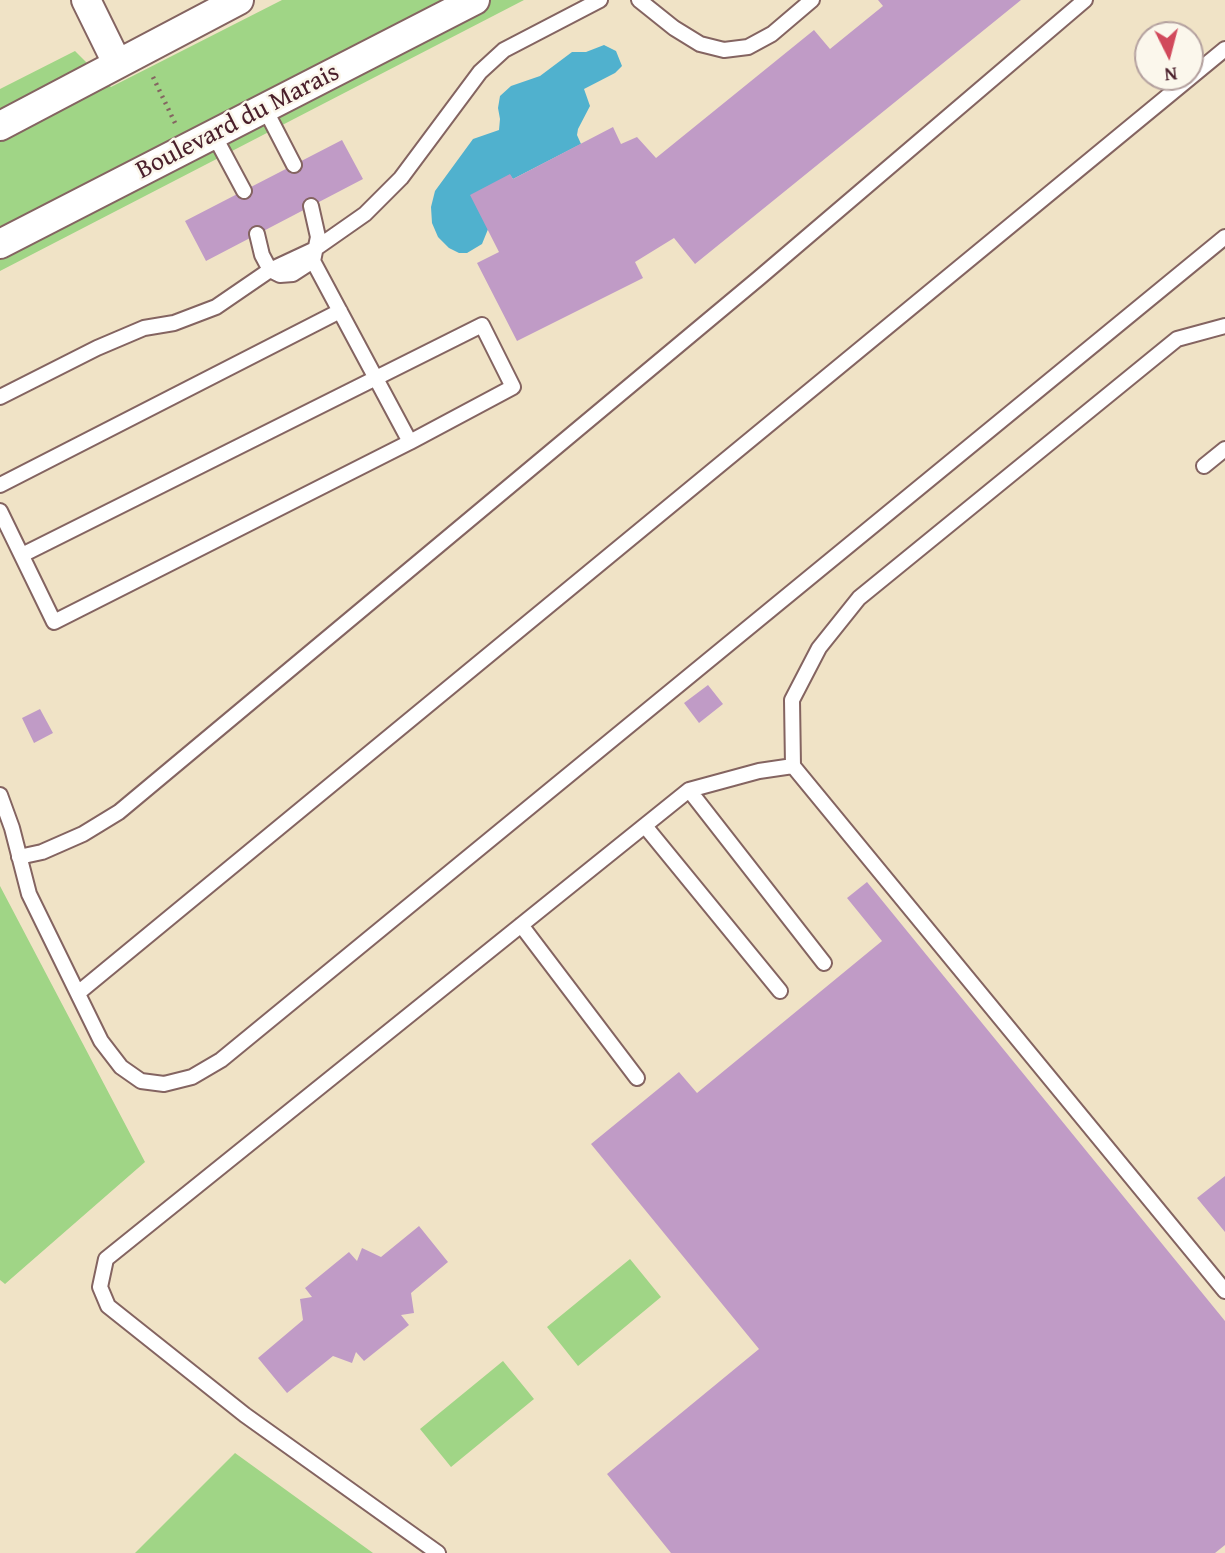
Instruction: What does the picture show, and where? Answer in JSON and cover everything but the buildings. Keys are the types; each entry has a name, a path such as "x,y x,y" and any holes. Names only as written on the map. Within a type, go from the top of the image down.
{"street":[{"path":"86,0 129,57"},
{"path":"0,126 239,0"},
{"name":"Boulevard du Marais","path":"0,244 475,0"}],"lane":[{"path":"0,397 97,348 144,328 174,323 216,307 270,270 314,255 365,214 401,178 480,72 504,50 600,0"},
{"path":"639,0 674,28 700,44 724,50 748,47 772,34 812,0"},
{"path":"19,857 42,852 83,835 119,812 1085,0"},
{"path":"78,993 1225,50"},
{"path":"265,109 294,165"},
{"path":"214,135 244,191"},
{"path":"312,205 318,237 314,255 340,311 410,442"},
{"path":"257,234 262,255 270,270"},
{"path":"0,795 12,828 29,894 101,1041 121,1067 141,1082 164,1084 192,1077 221,1060 1225,237"},
{"path":"0,485 340,311"},
{"path":"0,511 54,622 513,387 482,325 22,555"},
{"path":"1225,326 1177,339 859,598 819,648 792,700 793,766 1225,1292"},
{"path":"1204,466 1225,449"},
{"path":"438,1553 245,1415 108,1306 100,1287 106,1259 690,790 759,771 793,766"},
{"path":"690,790 824,962"},
{"path":"645,826 780,991"},
{"path":"521,925 637,1078"}],"path":[{"path":"129,57 187,149"}],"green space":[{"path":"282,0 524,0 0,271 0,89 75,51 111,87"},
{"path":"0,886 145,1162 5,1284 0,1280"},
{"path":"630,1259 661,1297 578,1366 547,1327"},
{"path":"503,1361 534,1399 451,1467 420,1429"},
{"path":"235,1453 373,1553 135,1553"}],"water":[{"path":"604,45 616,51 622,66 615,73 584,89 590,106 578,129 577,135 581,144 513,179 510,175 482,244 467,253 459,253 449,248 438,237 432,223 431,207 435,191 473,139 499,130 500,96 511,86 540,76 572,52 586,52"}]}
